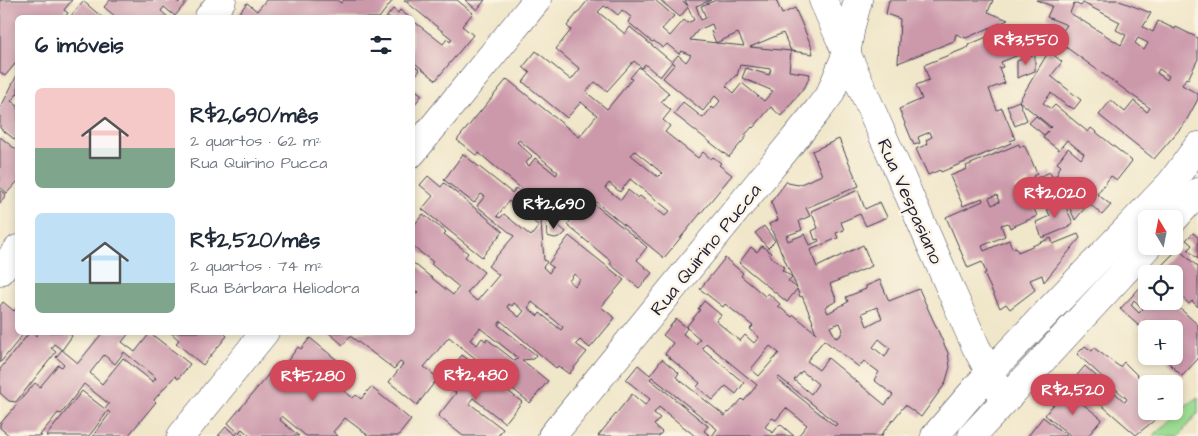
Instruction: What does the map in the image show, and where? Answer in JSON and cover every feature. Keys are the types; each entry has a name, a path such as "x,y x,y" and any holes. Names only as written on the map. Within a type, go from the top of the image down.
{"street":[{"path":"210,15 222,0"},
{"path":"415,149 537,0"},
{"name":"Rua Vespasiano","path":"823,0 972,339 1005,400"},
{"name":"Rua Quirino Pucca","path":"552,436 830,94 846,55 858,0"},
{"path":"935,436 989,372 1171,183 1198,146"},
{"path":"1182,210 1198,192"},
{"path":"0,270 15,253"},
{"path":"972,436 1140,255"},
{"path":"181,436 264,335"}],"green space":[{"path":"1198,397 1198,414 1179,436 1153,436 1170,420 1183,420 1183,408"}],"building":[{"path":"0,0 72,0 64,10 68,13 66,15 15,15 15,64 5,76 0,72"},
{"path":"110,0 175,0 179,3 182,0 188,0 176,15 164,7 161,11 166,15 113,15 104,7"},
{"path":"266,0 337,0 341,3 344,0 393,0 381,15 237,15 247,3 257,11"},
{"path":"404,0 457,0 473,13 462,26 473,35 436,80 415,63 415,22 443,44 447,39 450,42 452,39"},
{"path":"465,0 485,0 477,10"},
{"path":"588,0 655,0 674,16 662,29 670,36 684,20 687,23 694,20 688,7 680,17 660,0 682,0 688,6 685,0 711,0 696,6 701,20 706,18 701,6 716,0 776,0 782,14 795,8 813,54 791,51 789,71 810,74 806,85 781,116 771,107 745,135 747,136 729,157 674,114 683,102 703,118 720,101 715,96 703,111 663,78 675,64 672,62 660,77 645,64 642,68 634,61 607,91 595,82 586,92 607,109 632,79 630,78 639,67 669,93 661,102 671,110 663,120 670,126 665,132 698,158 703,152 711,159 713,157 721,163 719,165 732,175 664,258 585,193 559,223 548,214 541,223 544,260 547,262 543,267 549,273 553,267 548,264 569,236 624,280 601,307 615,318 590,348 580,340 576,344 587,352 569,374 558,366 556,368 501,321 498,325 536,355 533,359 522,360 548,381 530,403 449,337 424,367 438,378 417,405 389,382 403,364 400,362 394,369 350,336 343,345 331,335 415,335 415,295 418,292 415,290 415,264 453,295 459,287 431,264 433,262 415,248 415,224 423,214 446,232 444,234 468,253 465,257 484,272 467,293 477,301 499,275 488,266 514,236 477,206 485,196 481,194 474,203 444,180 463,154 512,193 516,188 534,203 541,195 535,190 530,196 479,153 477,156 457,140 507,79 579,137 597,115 581,102 567,118 523,82 530,73 523,67 536,51 571,80 580,69 556,49 571,30 567,26","holes":["604,6 618,15 622,10 631,17 628,22 652,42 654,41 663,48 667,44 679,54 681,51 691,55 686,62 678,55 672,62 630,27 625,34 598,12","712,24 714,30 711,31 716,43 690,40 698,30","738,33 744,46 716,43","783,33 791,51 750,47","740,65 771,69 769,75 746,68 742,78 773,91 764,101 742,83 734,93 726,86 736,75","519,140 558,172 556,175 535,158 529,166 526,163 532,156 517,142","635,151 662,173 658,177 631,155","630,179 670,211 665,216 640,196 638,198 628,190 621,200 605,188 609,183 620,192","509,201 539,226 531,236 504,214 500,218 497,216","574,274 580,279 575,286 569,281","532,302 563,327 561,330 540,313 538,316 528,308","514,303 524,311 519,317 507,307 509,304 512,306","480,328 518,358 515,361 487,339 486,341 482,338 477,345 470,340"]},
{"path":"889,0 993,0 988,12 1008,20 966,38 956,34 954,41 898,63 900,19 886,14"},
{"path":"1036,0 1117,0 1151,13 1143,27 1153,32 1158,21 1175,29 1176,27 1198,38 1198,59 1188,79 1186,78 1182,85 1198,94 1198,99 1185,123 1154,159 1099,115 1111,100 1125,112 1134,101 1147,112 1150,108 1056,40 1067,25 1047,17 1052,6","holes":["1074,3 1081,6 1083,3 1120,22 1116,30 1126,35 1121,45 1070,13","1138,38 1148,43 1144,50 1135,43","1159,69 1169,76 1167,80 1157,73"]},
{"path":"83,1 99,15 72,15"},
{"path":"393,9 398,13 400,10 406,15 388,15"},
{"path":"996,33 1003,50 1031,38 1034,45 1019,51 1021,54 1001,62 1003,67 999,68 1005,83 989,89 997,110 1002,108 1015,139 1010,141 1011,143 941,172 940,170 928,175 916,149 928,144 926,140 932,137 930,132 918,137 920,143 914,145 899,109 922,99 916,85 929,80 924,65 969,47 968,45"},
{"path":"1049,51 1062,62 1051,76 1081,100 1074,109 1068,107 1051,93 1043,103 1051,109 1055,105 1088,132 1091,128 1132,161 1117,180 1111,176 1097,194 1111,205 1102,215 1089,203 1075,220 1063,193 1060,195 1054,181 1033,190 1029,181 1014,188 1018,195 1027,191 1037,216 1010,228 1008,223 1001,225 1005,236 982,246 984,251 1009,240 1012,248 1016,247 1018,252 1051,238 1053,244 1078,234 1080,238 1044,282 1042,275 1030,280 1035,290 1010,309 1006,304 1000,308 984,274 986,273 982,262 968,268 946,217 983,201 982,198 963,206 950,176 967,169 966,166 1019,144 1020,147 1024,145 1031,159 1037,174 1033,176 1034,179 1050,172 1052,177 1058,174 1057,171 1061,166 1057,163 1068,148 1081,159 1084,154 1067,140 1059,150 1043,138 1048,131 1044,135 1029,123 1036,116 1051,127 1019,101","holes":["997,195 999,202 992,205 989,198"]},
{"path":"1035,54 1035,71 1017,78 1017,61"},
{"path":"415,66 420,70 415,76"},
{"path":"15,79 15,96 11,101 15,104 15,140 0,128 0,109"},
{"path":"415,89 422,95 415,104"},
{"path":"1019,101 1027,120 1015,126 1007,106"},
{"path":"0,137 15,149 15,184 7,193 0,187"},
{"path":"839,139 859,186 806,208 810,216 799,221 802,230 786,236 788,241 805,234 810,245 819,241 818,239 815,240 812,231 818,228 811,211 858,190 865,209 880,202 887,217 866,226 860,214 841,222 844,230 836,233 838,238 810,250 817,267 863,245 872,266 830,284 837,301 825,307 828,313 848,302 846,297 866,289 866,286 880,280 889,301 919,289 948,353 950,367 945,384 921,417 905,405 881,435 883,436 798,436 807,425 786,408 776,420 772,418 765,427 773,433 780,424 794,436 712,436 717,429 652,377 650,379 708,426 704,431 710,436 695,436 659,407 654,413 660,418 654,425 662,432 659,436 598,436 632,394 645,405 650,399 626,380 638,365 650,375 662,359 679,373 676,377 725,416 742,399 744,401 757,385 706,343 702,348 744,383 736,394 726,386 713,400 697,387 700,383 665,354 673,343 663,335 676,319 687,328 683,334 696,344 700,339 686,327 700,310 698,309 704,301 721,315 716,321 740,341 745,335 754,343 759,337 750,329 753,326 725,304 723,307 700,289 725,258 743,273 741,276 765,296 768,293 780,304 778,306 792,317 794,315 816,333 802,296 800,297 797,289 787,302 739,263 751,247 757,252 762,246 771,253 769,255 784,267 782,270 792,277 788,281 797,288 769,224 778,220 771,202 787,181 788,183 798,185 822,175 812,151","holes":["877,307 882,318 867,326 862,313","840,323 843,330 840,336 836,338 830,327","879,339 890,348 885,357 873,347","824,340 859,367 864,361 879,372 874,380 893,395 885,405 828,358 819,370 807,361","770,346 779,353 759,376 751,369","802,371 818,384 811,394 794,380","779,377 837,424 835,426 777,379"]},
{"path":"428,176 441,187 444,183 503,231 482,257 422,209 433,196 420,185"},
{"path":"0,190 6,194 0,204"},
{"path":"1062,198 1073,223 1069,227 1042,238 1036,222 1050,216 1045,205"},
{"path":"588,199 647,247 637,260 652,273 639,288 610,264 612,262 567,225"},
{"path":"551,219 566,232 562,236 555,238 547,236 546,224"},
{"path":"764,226 775,241 768,248 755,233"},
{"path":"1193,233 1198,237 1198,259 1188,250 1192,245 1186,240"},
{"path":"1183,254 1198,267 1198,307 1192,301 1189,304 1183,298 1183,265 1162,265 1172,255"},
{"path":"1138,290 1138,304 1134,300 1131,305 1139,313 1142,310 1182,310 1198,325 1198,359 1183,375 1171,365 1183,365 1183,320 1138,320 1138,325 1120,309"},
{"path":"3,302 14,311 15,310 15,335 23,335 0,363 0,306"},
{"path":"28,335 72,336 62,350 54,344 51,348 56,352 16,402 9,401 0,393 0,369"},
{"path":"101,335 128,335 122,342 135,352 148,335 153,335 190,364 178,379 175,376 166,386 154,400 156,402 128,436 93,436 110,413 108,411 89,436 46,436 82,391 105,409 109,404 84,384 61,414 58,413 40,435 42,436 10,436 0,428 0,424 35,383 40,387 58,365 62,367 64,364 56,357 62,350 78,363","holes":["124,352 156,378 153,382 123,358 102,384 90,373 104,355 115,364"]},
{"path":"173,335 227,336 203,365 176,343 179,340"},
{"path":"310,338 348,369 335,384 353,398 356,395 361,399 371,387 411,420 398,436 369,436 345,418 333,432 338,436 306,436 282,416 280,420 299,436 250,436 242,429 239,432 244,436 218,436 226,427 236,435 238,432 228,423 278,363 283,367 298,347 301,349"},
{"path":"1085,346 1092,351 1094,348 1120,367 1124,362 1138,376 1138,420 1155,420 1136,435 1073,380 1085,366 1125,402 1127,399 1077,354"},
{"path":"462,355 522,402 505,423 473,398 469,403 503,429 498,436 463,436 438,416 456,393 441,381"},
{"path":"1065,390 1102,419 1088,436 1071,436 1045,415"},
{"path":"1043,417 1067,436 1028,436"}]}
